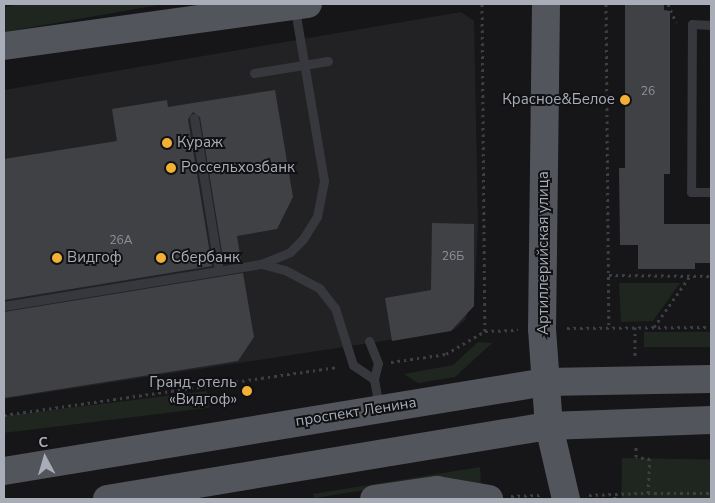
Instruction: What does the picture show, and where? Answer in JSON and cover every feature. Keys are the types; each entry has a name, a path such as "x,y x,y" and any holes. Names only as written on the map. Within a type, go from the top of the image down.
{"main road":[{"path":"4,46 299,4"},
{"name":"Артиллерийская улица","path":"546,4 542,329 549,426 566,499"},
{"name":"проспект Ленина","path":"4,470 546,382 711,379"},
{"path":"107,499 549,426 711,420"},
{"path":"374,499 438,490 489,499"}],"lane":[{"path":"4,306 261,264 290,252 303,239 321,205 323,171 310,100 299,4"},
{"path":"711,24 692,24 691,192 711,192"},
{"path":"254,73 328,61"},
{"path":"194,118 219,271"},
{"path":"261,264 293,273 320,289 335,308 353,365 374,379"},
{"path":"369,341 378,363 374,379 379,408"}],"path":[{"path":"482,4 485,331"},
{"path":"606,4 609,327"},
{"path":"608,276 711,276"},
{"path":"653,327 690,276"},
{"path":"378,363 446,354 485,331 609,327 711,327"},
{"path":"4,415 353,365"},
{"path":"648,493 711,492"}],"shaded area":[{"path":"21,4 164,4 4,32 4,7"},
{"path":"461,12 474,21 478,224 474,306 469,306 466,319 454,330 4,399 4,90"},
{"path":"619,283 680,283 653,321 621,322"},
{"path":"644,332 711,332 711,347 644,347"},
{"path":"478,342 492,343 455,377 418,383 404,374 453,365"},
{"path":"207,391 209,408 6,433 4,416"},
{"path":"622,458 711,460 710,499 621,499"},
{"path":"480,467 481,484 438,479 314,498 313,494"}],"building":[{"path":"625,4 664,4 664,10 670,11 670,174 664,174 664,224 711,224 711,263 695,263 695,269 638,269 638,245 620,245 619,168 625,168"},
{"name":"Видгоф","path":"275,90 293,197 277,229 237,236 241,261 224,264 200,117 193,112 188,119 212,266 4,300 4,159 117,141 112,109 167,100 168,107"},
{"path":"432,223 474,224 474,306 451,331 392,341 385,298 431,290"},
{"path":"243,273 254,337 238,361 4,398 4,312"}],"place":[{"name":"Красное&Белое","path":"625,100"},
{"name":"Кураж","path":"167,143"},
{"name":"Россельхозбанк","path":"171,168"},
{"name":"Видгоф","path":"57,258"},
{"name":"Сбербанк","path":"161,258"},
{"name":"Гранд-отель «Видгоф»","path":"247,391"}]}
